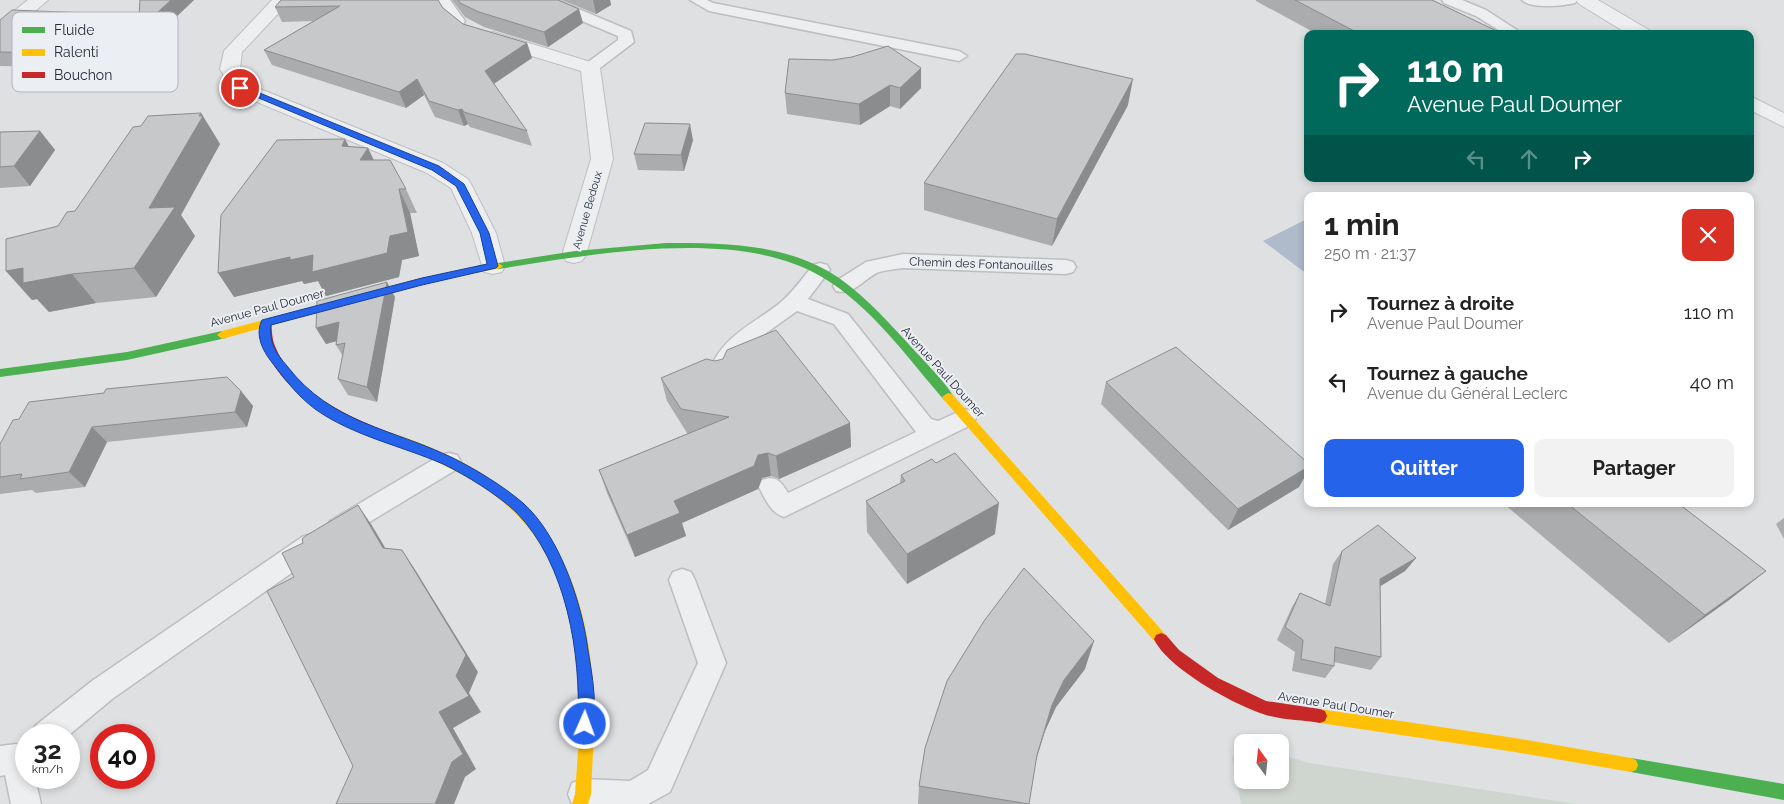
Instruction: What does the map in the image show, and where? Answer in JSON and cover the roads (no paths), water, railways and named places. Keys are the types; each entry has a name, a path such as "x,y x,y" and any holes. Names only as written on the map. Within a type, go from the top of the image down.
{"main road":[{"name":"Avenue Paul Doumer","path":"0,373 93,362 170,348 422,281 493,266 574,255 655,248 734,248 795,259 820,270 843,286 866,306 1174,654 1213,682 1265,708 1515,746 1784,792"},
{"path":"266,323 265,333 269,351 296,385 320,406 345,420 449,462 486,483 520,508 542,536 561,573 576,614 586,689 581,799"}],"street":[{"path":"24,12 39,0"},
{"path":"282,0 233,51 230,69 240,88 436,168 460,184 484,233 493,266"},
{"path":"1585,0 1635,30"},
{"path":"0,31 12,21"},
{"path":"468,28 590,68"},
{"name":"Avenue Bedoux","path":"574,255 602,159 590,68"},
{"path":"1754,104 1784,121"}],"lane":[{"path":"443,0 468,28"},
{"path":"544,0 626,34 626,42 590,68"},
{"path":"697,0 709,7 959,56"},
{"path":"1449,0 1481,14 1509,30"},
{"path":"1529,0 1557,2 1570,0"},
{"name":"Chemin des Fontanouilles","path":"843,286 873,267 903,261 1066,266"},
{"path":"719,375 721,362 748,334 795,302 820,270"},
{"path":"795,302 841,319 923,425 939,431"},
{"path":"770,487 784,507 965,418"},
{"path":"60,724 102,690 312,544 449,462"},
{"path":"581,799 633,796 659,781 712,663 682,580"},
{"path":"14,757 26,804"}],"water":[{"path":"1304,220 1304,272 1263,241"}]}
